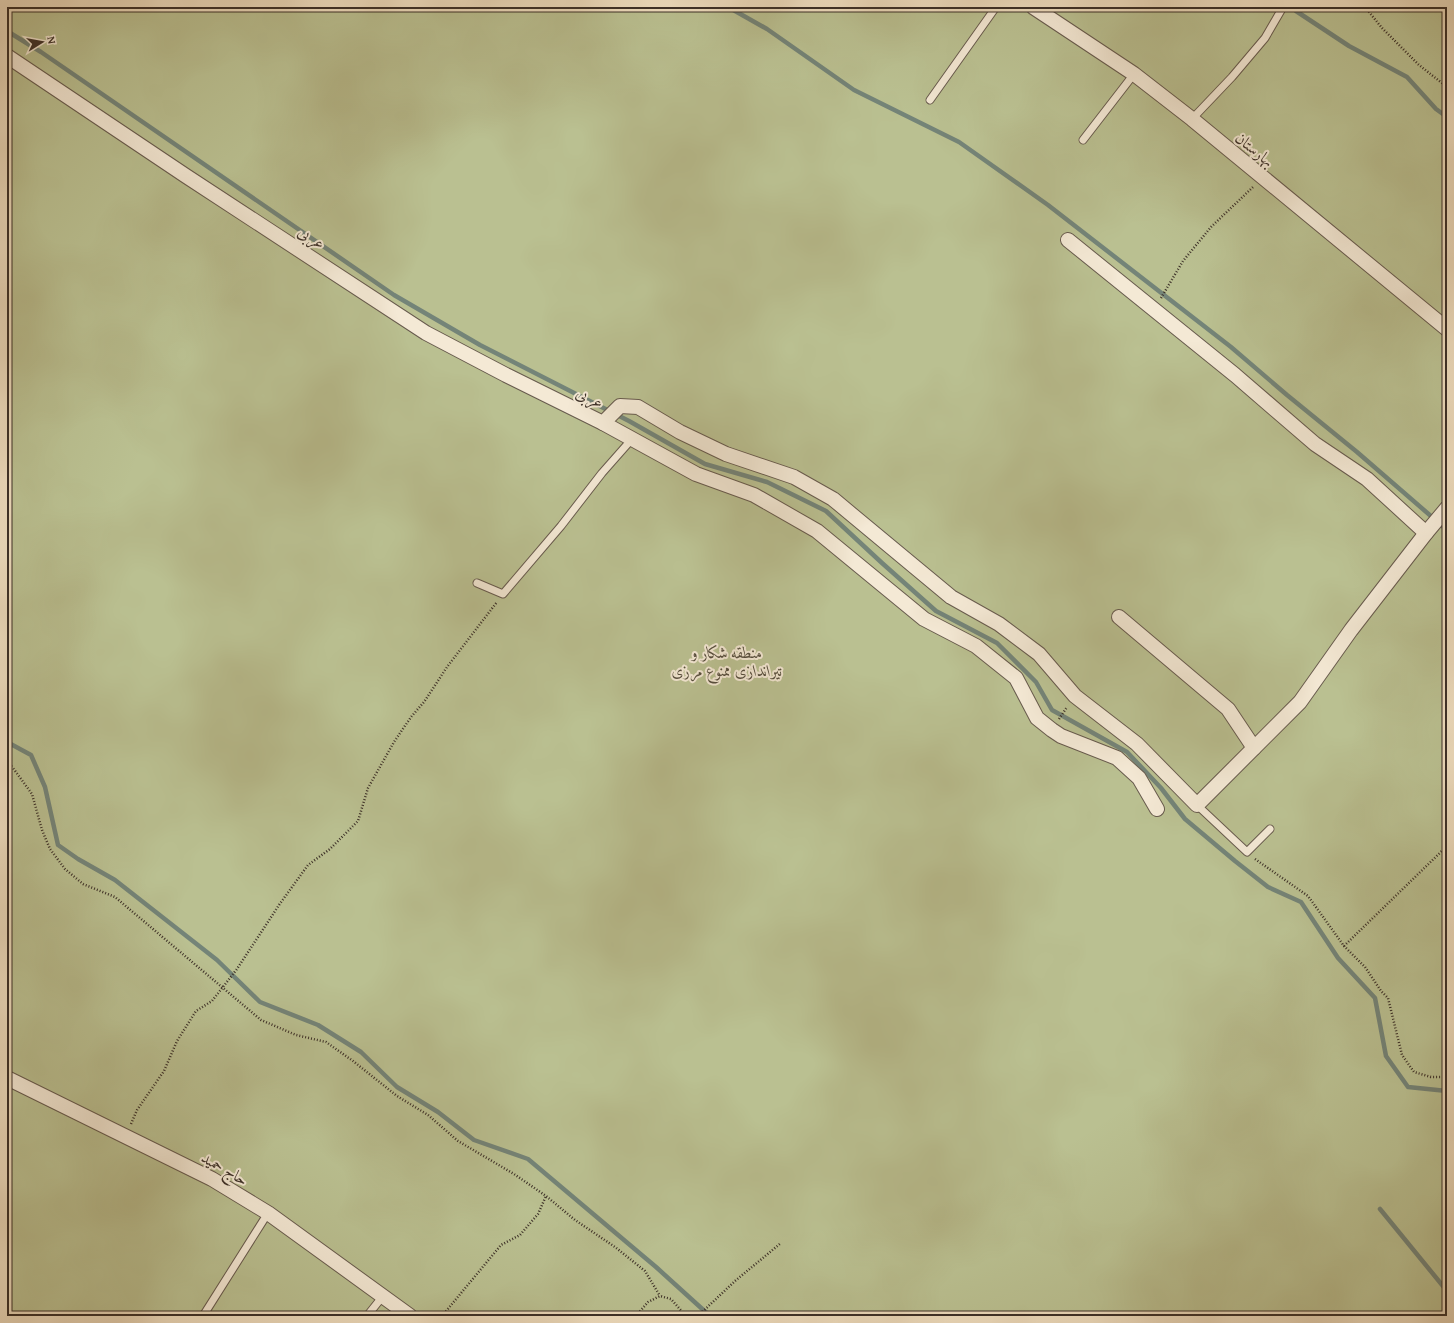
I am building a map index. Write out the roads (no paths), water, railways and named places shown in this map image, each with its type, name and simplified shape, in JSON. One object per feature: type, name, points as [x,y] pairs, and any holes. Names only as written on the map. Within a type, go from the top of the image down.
[{"type":"street","name":"بهارستان","points":[[1033,7],[1134,74],[1192,118],[1447,329]]},
{"type":"street","name":"عربی","points":[[7,56],[186,176],[426,333],[506,375],[606,420],[632,440],[696,474],[754,494],[817,531],[924,619],[976,646],[1016,678],[1037,718],[1052,730],[1061,736],[1117,758],[1139,778],[1157,809]]},
{"type":"street","points":[[1068,240],[1235,376],[1315,444],[1367,479],[1428,531]]},
{"type":"street","points":[[606,420],[620,406],[638,407],[680,432],[726,454],[794,477],[832,499],[951,597],[999,624],[1039,654],[1075,696],[1137,744],[1197,805],[1300,702],[1351,630],[1446,510]]},
{"type":"street","points":[[1119,617],[1228,709],[1254,748]]},
{"type":"street","name":"حاج حمید","points":[[7,1078],[212,1179],[268,1213],[410,1316]]},
{"type":"lane","points":[[930,100],[996,7]]},
{"type":"lane","points":[[1192,118],[1232,77],[1265,38],[1283,8]]},
{"type":"lane","points":[[1083,140],[1134,74]]},
{"type":"lane","points":[[477,584],[503,594],[561,526],[602,473],[632,440]]},
{"type":"lane","points":[[1197,805],[1247,852],[1270,829]]},
{"type":"lane","points":[[203,1316],[268,1213]]},
{"type":"lane","points":[[367,1316],[383,1296]]},
{"type":"waterway","points":[[728,7],[767,29],[854,90],[959,142],[1048,205],[1231,347],[1357,452],[1447,530]]},
{"type":"waterway","points":[[1291,7],[1349,46],[1407,77],[1436,109],[1447,117]]},
{"type":"waterway","points":[[7,31],[41,52],[394,295],[480,345],[629,421],[705,464],[767,482],[826,511],[936,611],[997,643],[1036,682],[1052,710],[1127,752],[1161,788],[1185,819],[1235,861],[1268,887],[1301,902],[1338,958],[1375,998],[1386,1056],[1408,1087],[1447,1091]]},
{"type":"waterway","points":[[7,742],[31,755],[45,787],[58,845],[78,859],[115,880],[217,960],[260,1002],[318,1025],[361,1052],[397,1087],[438,1112],[474,1140],[528,1159],[656,1267],[710,1316]]},
{"type":"waterway","points":[[1380,1209],[1447,1291]]},
{"type":"park label","name":"منطقه شکار و تیراندازی ممنوع مرزی","points":[[727,661]]}]
